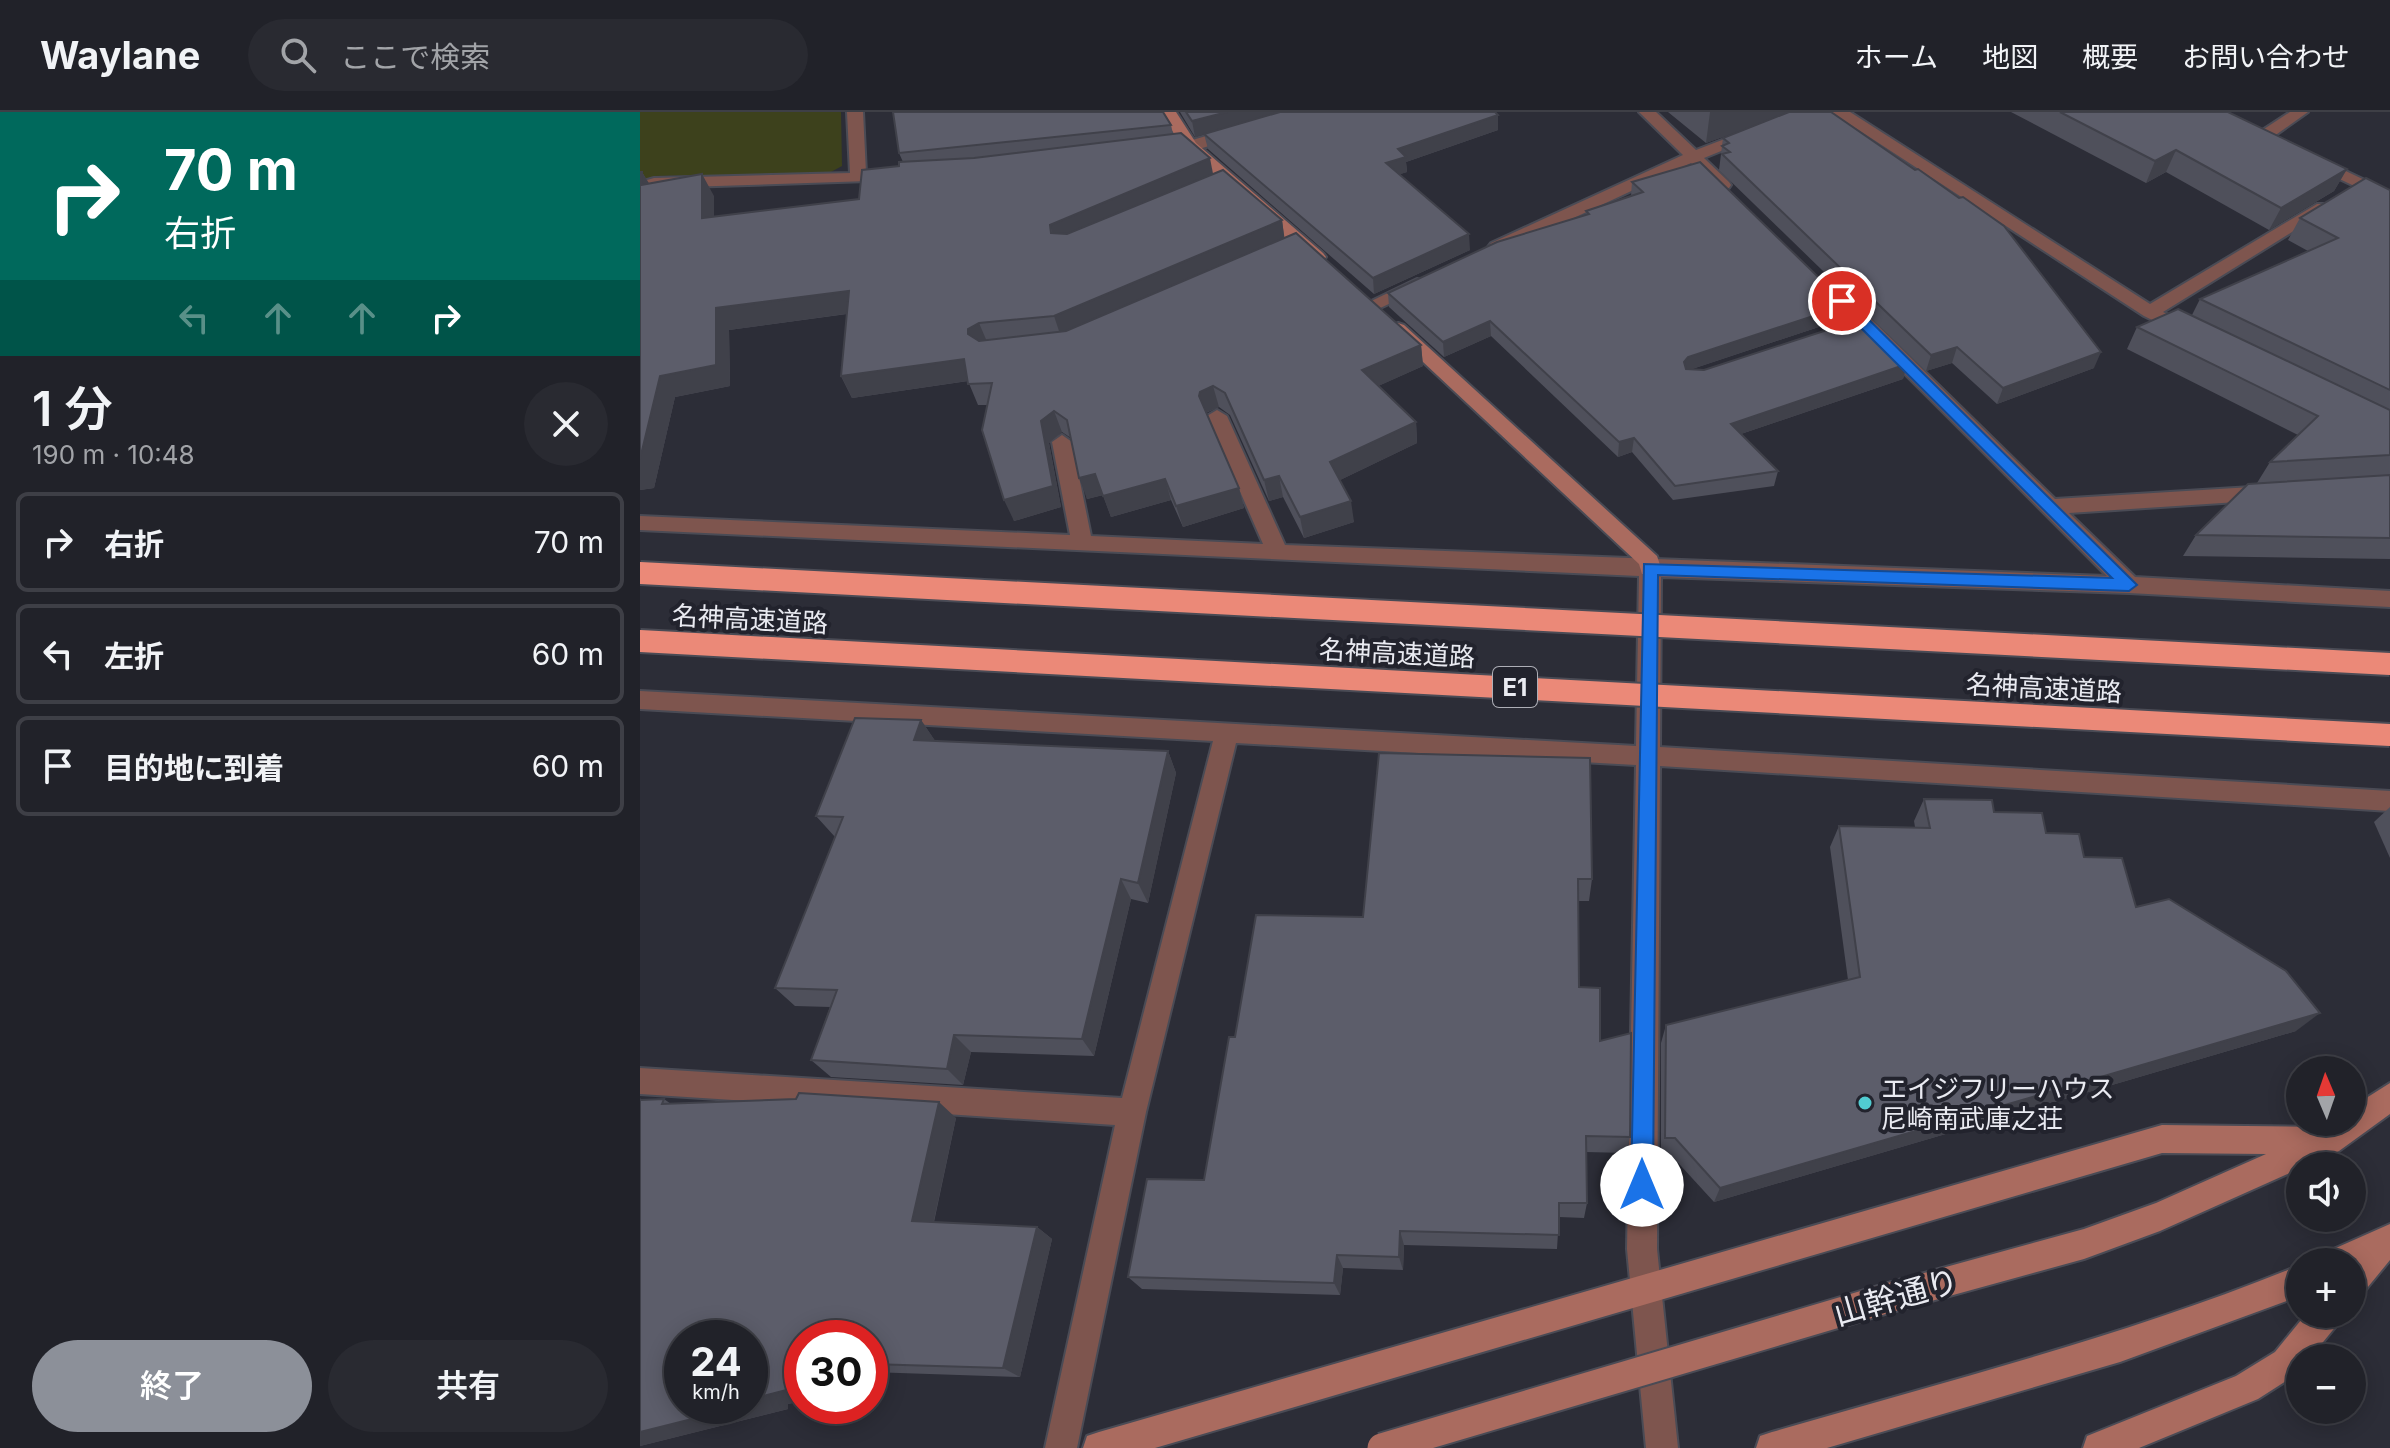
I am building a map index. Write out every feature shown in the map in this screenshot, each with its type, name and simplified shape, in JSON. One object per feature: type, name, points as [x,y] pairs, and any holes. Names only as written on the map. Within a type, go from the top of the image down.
[{"type":"highway","name":"名神高速道路","points":[[640,573],[2390,664]]},
{"type":"highway","name":"名神高速道路","points":[[640,641],[2390,735]]},
{"type":"street","points":[[855,112],[858,179]]},
{"type":"street","points":[[1168,112],[1190,146],[1337,274]]},
{"type":"street","points":[[1647,112],[1739,200]]},
{"type":"street","points":[[1484,253],[1694,156],[1809,112]]},
{"type":"street","points":[[1839,112],[2150,312],[2204,340]]},
{"type":"street","points":[[2300,112],[2271,140],[2349,192],[2390,198]]},
{"type":"street","points":[[1145,151],[1190,146],[1249,129]]},
{"type":"street","points":[[640,187],[654,183],[905,176]]},
{"type":"street","points":[[2150,312],[2349,192]]},
{"type":"street","points":[[1807,267],[2129,585]]},
{"type":"street","points":[[1428,279],[1366,300],[1650,561],[1642,1249],[1662,1448]]},
{"type":"street","points":[[1217,416],[1277,552]]},
{"type":"street","points":[[1062,442],[1082,543]]},
{"type":"street","points":[[2051,507],[2282,492]]},
{"type":"street","points":[[640,523],[1650,568],[2129,585],[2390,599]]},
{"type":"street","points":[[640,700],[2390,801]]},
{"type":"street","points":[[1061,1448],[1132,1112],[1227,733]]},
{"type":"street","points":[[640,1081],[1132,1112]]},
{"type":"street","name":"山幹通り","points":[[1382,1448],[1895,1296],[2084,1244],[2160,1216],[2329,1141],[2390,1097]]},
{"type":"street","points":[[1099,1448],[2162,1139],[2329,1141]]},
{"type":"street","points":[[2366,1250],[2388,1240]]},
{"type":"street","points":[[2366,1266],[2388,1240]]},
{"type":"street","points":[[1772,1448],[2120,1346],[2286,1287]]},
{"type":"street","points":[[2099,1448],[2247,1388],[2286,1363],[2315,1328]]},
{"type":"green space","points":[[640,112],[841,112],[842,166],[829,173],[656,176],[640,180]]},
{"type":"building","points":[[893,112],[1163,112],[1171,125],[899,153]]},
{"type":"building","points":[[1186,112],[1227,112],[1192,121]]},
{"type":"building","points":[[1280,112],[1495,112],[1498,115],[1398,149],[1406,157],[1386,163],[1469,234],[1373,278],[1204,134]]},
{"type":"building","points":[[1789,112],[1831,112],[2004,226],[2101,352],[2003,388],[1957,347],[1931,355],[1722,154],[1730,152],[1722,146],[1729,143],[1723,138]]},
{"type":"building","points":[[2060,112],[2228,112],[2347,169],[2281,208],[2176,150],[2155,161]]},
{"type":"building","points":[[1181,133],[1210,158],[1050,225],[1051,233],[1067,234],[1223,170],[1282,220],[1054,316],[979,323],[968,329],[968,334],[979,341],[1066,331],[1296,233],[1421,345],[1362,370],[1416,422],[1330,462],[1351,501],[1300,517],[1279,476],[1264,480],[1225,393],[1213,386],[1200,392],[1199,396],[1239,488],[1176,506],[1165,479],[1103,496],[1095,474],[1079,478],[1067,420],[1054,411],[1041,421],[1053,486],[1004,500],[982,430],[992,383],[968,384],[964,359],[841,376],[849,291],[716,308],[716,365],[660,376],[640,459],[640,172],[641,185],[702,174],[702,218],[859,199],[862,170],[899,166],[899,162],[974,158]]},
{"type":"building","points":[[1700,162],[1847,305],[1688,357],[1684,362],[1686,369],[1704,370],[1861,319],[1907,364],[1731,424],[1778,471],[1675,486],[1634,438],[1619,442],[1490,321],[1443,342],[1388,293],[1497,242],[1589,214],[1586,211],[1643,192],[1632,182]]},
{"type":"building","points":[[2366,178],[2390,190],[2390,390],[2200,299],[2338,238],[2300,218]]},
{"type":"building","points":[[2178,309],[2390,410],[2390,455],[2270,462],[2318,416],[2137,327]]},
{"type":"building","points":[[2390,475],[2390,538],[2196,535],[2248,484]]},
{"type":"building","points":[[855,718],[921,720],[914,740],[1168,751],[1138,883],[1121,879],[1082,1039],[954,1035],[947,1069],[811,1060],[837,990],[775,988],[843,817],[816,816]]},
{"type":"building","points":[[1379,753],[1590,758],[1592,879],[1578,879],[1579,987],[1600,988],[1600,1041],[1631,1033],[1630,1137],[1586,1136],[1587,1203],[1559,1203],[1559,1235],[1400,1231],[1399,1257],[1337,1255],[1334,1283],[1128,1277],[1147,1179],[1204,1180],[1229,1037],[1235,1037],[1256,915],[1363,917]]},
{"type":"building","name":"エイジフリーハウス 尼崎南武庫之荘","points":[[1924,799],[1992,800],[1994,812],[2042,813],[2046,833],[2079,834],[2084,857],[2122,858],[2136,907],[2169,899],[2286,971],[2320,1013],[1720,1188],[1675,1138],[1665,1138],[1666,1025],[1860,977],[1839,826],[1930,828]]},
{"type":"building","points":[[799,1093],[939,1102],[912,1221],[1037,1227],[1003,1368],[888,1365],[888,1320],[784,1320],[784,1391],[768,1395],[768,1320],[664,1320],[664,1424],[672,1424],[640,1432],[640,1100],[664,1099],[662,1104],[796,1099]]},
{"type":"place","name":"エイジフリーハウス 尼崎南武庫之荘","points":[[1865,1103]]},
{"type":"route","points":[[1642,1185],[1650,568],[2129,585],[1842,301]]}]
